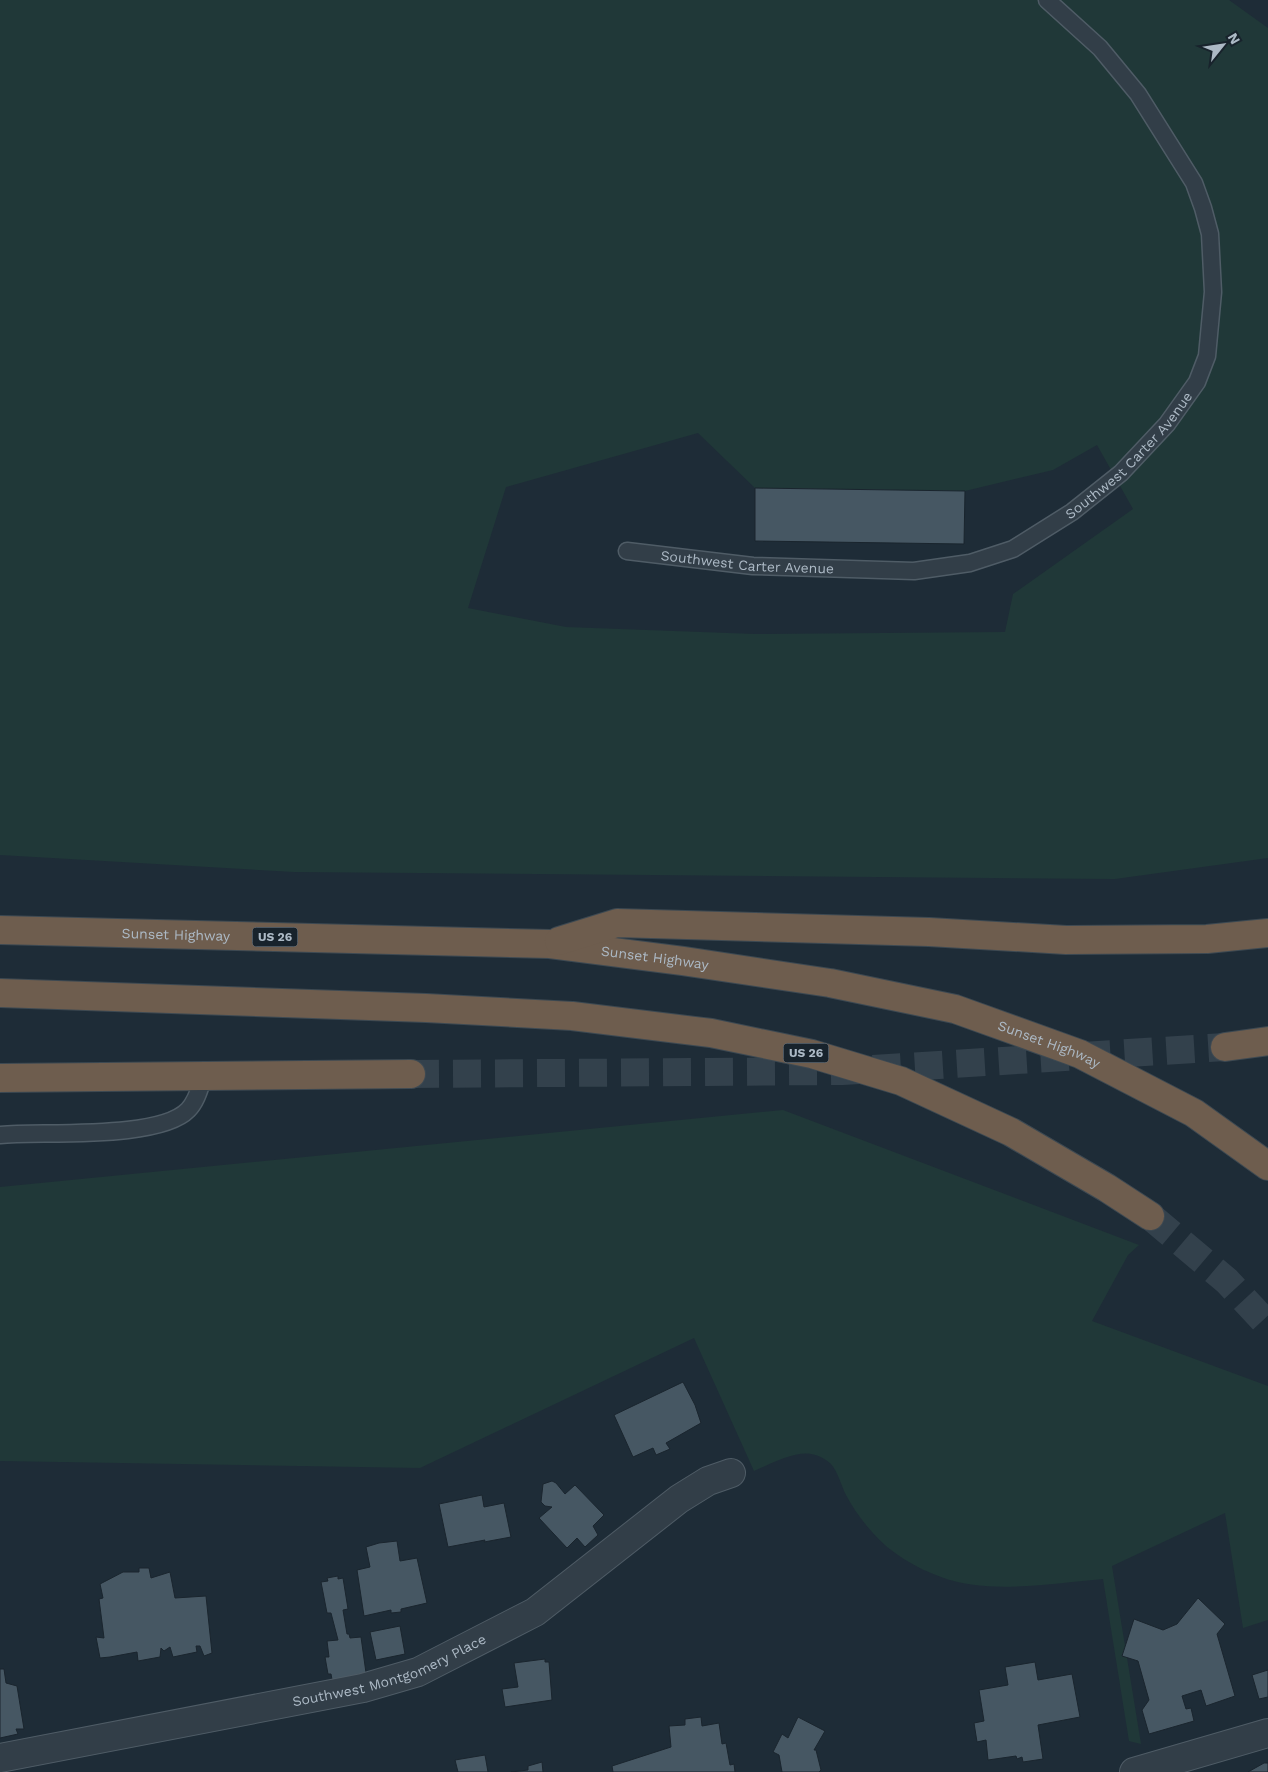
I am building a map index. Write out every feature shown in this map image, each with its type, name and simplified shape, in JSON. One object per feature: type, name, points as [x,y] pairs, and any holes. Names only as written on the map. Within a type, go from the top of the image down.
[{"type":"highway","points":[[550,944],[617,923],[929,932],[1066,940],[1206,939],[1268,933]]},
{"type":"highway","name":"Sunset Highway","points":[[0,930],[550,944],[830,982],[955,1009],[1080,1054],[1194,1113],[1268,1166]]},
{"type":"highway","name":"US 26","points":[[0,993],[426,1008],[572,1016],[711,1033],[812,1054],[901,1081],[1011,1132],[1107,1188],[1150,1216]]},
{"type":"highway","points":[[1226,1047],[1268,1041]]},
{"type":"highway","points":[[0,1078],[411,1074]]},
{"type":"street","name":"Southwest Montgomery Place","points":[[0,1758],[362,1688],[390,1682],[418,1672],[535,1612],[679,1499],[708,1481],[731,1473]]},
{"type":"street","points":[[1134,1772],[1268,1733]]},
{"type":"lane","name":"Southwest Carter Avenue","points":[[627,551],[753,566],[914,571],[970,563],[1013,549],[1072,512],[1121,473],[1167,424],[1197,382],[1207,356],[1213,292],[1210,234],[1203,208],[1194,183],[1138,94],[1100,48],[1047,0]]},
{"type":"lane","points":[[0,1135],[102,1132],[141,1128],[168,1122],[183,1115],[194,1103],[204,1076]]},
{"type":"green space","points":[[0,0],[1229,0],[1268,28],[1268,858],[1115,879],[294,872],[0,855]],"holes":[[[698,433],[755,488],[755,541],[964,544],[965,491],[1053,470],[1097,445],[1133,509],[1013,594],[1005,632],[755,634],[566,627],[468,608],[506,487]]]},
{"type":"green space","points":[[783,1110],[1139,1245],[1128,1255],[1092,1321],[1268,1386],[1268,1620],[1243,1628],[1225,1513],[1112,1566],[1141,1744],[1129,1741],[1103,1579],[1000,1587],[959,1582],[941,1577],[904,1559],[879,1540],[868,1528],[846,1495],[838,1475],[831,1464],[824,1459],[811,1454],[798,1454],[754,1471],[694,1338],[420,1468],[0,1461],[0,1187]]},
{"type":"building","points":[[755,488],[965,491],[964,544],[755,541]]},
{"type":"building","points":[[683,1382],[695,1405],[701,1423],[666,1443],[670,1449],[656,1455],[653,1448],[633,1457],[614,1415]]},
{"type":"building","points":[[552,1481],[565,1494],[575,1485],[604,1515],[593,1526],[598,1535],[585,1547],[577,1538],[567,1548],[539,1518],[552,1507],[545,1506],[541,1502],[543,1484]]},
{"type":"building","points":[[482,1495],[484,1507],[504,1503],[511,1537],[448,1547],[439,1504]]},
{"type":"building","points":[[397,1541],[400,1561],[417,1558],[427,1603],[401,1609],[401,1612],[391,1613],[391,1610],[364,1616],[357,1570],[370,1567],[366,1547]]},
{"type":"building","points":[[139,1568],[149,1568],[151,1578],[170,1572],[175,1598],[206,1596],[212,1653],[204,1656],[200,1646],[196,1646],[197,1652],[173,1657],[170,1647],[164,1651],[161,1648],[160,1657],[138,1661],[137,1652],[100,1658],[96,1637],[104,1638],[99,1599],[103,1598],[100,1584],[123,1572],[139,1572]]},
{"type":"building","points":[[338,1576],[338,1579],[343,1578],[348,1609],[343,1610],[347,1634],[349,1634],[350,1638],[361,1637],[367,1680],[333,1685],[331,1674],[328,1674],[325,1657],[329,1657],[327,1641],[338,1640],[331,1613],[327,1613],[321,1582],[328,1581],[327,1578]]},
{"type":"building","points":[[1198,1598],[1225,1624],[1217,1634],[1235,1696],[1206,1706],[1201,1690],[1182,1696],[1186,1709],[1191,1708],[1194,1721],[1149,1734],[1142,1710],[1149,1700],[1138,1661],[1122,1656],[1134,1619],[1163,1630],[1177,1624]]},
{"type":"building","points":[[400,1626],[405,1654],[376,1660],[370,1632]]},
{"type":"building","points":[[545,1659],[545,1662],[549,1662],[552,1700],[505,1707],[502,1689],[518,1687],[514,1663]]},
{"type":"building","points":[[1035,1662],[1038,1680],[1072,1674],[1080,1717],[1038,1725],[1043,1759],[1023,1762],[1022,1757],[1017,1759],[1016,1756],[988,1760],[986,1740],[977,1742],[974,1723],[984,1721],[979,1690],[1008,1685],[1005,1667]]},
{"type":"building","points":[[0,1669],[4,1669],[6,1683],[17,1686],[24,1729],[16,1729],[18,1734],[0,1738]]},
{"type":"building","points":[[1268,1670],[1268,1697],[1259,1699],[1252,1675]]},
{"type":"building","points":[[701,1717],[702,1726],[719,1723],[722,1744],[726,1743],[730,1765],[734,1764],[735,1772],[613,1772],[612,1766],[671,1747],[669,1726],[685,1725],[685,1719]]},
{"type":"building","points":[[798,1717],[825,1731],[814,1750],[816,1750],[821,1770],[819,1772],[782,1772],[779,1755],[773,1752],[782,1734],[788,1738]]},
{"type":"building","points":[[485,1755],[488,1772],[458,1772],[455,1760]]},
{"type":"building","points":[[542,1762],[543,1772],[511,1772],[528,1770],[528,1766]]},
{"type":"building","points":[[1264,1763],[1268,1763],[1268,1772],[1248,1772]]},
{"type":"tunnel","points":[[411,1074],[842,1071],[1225,1047]]},
{"type":"tunnel","points":[[1150,1216],[1227,1281],[1268,1325]]}]
